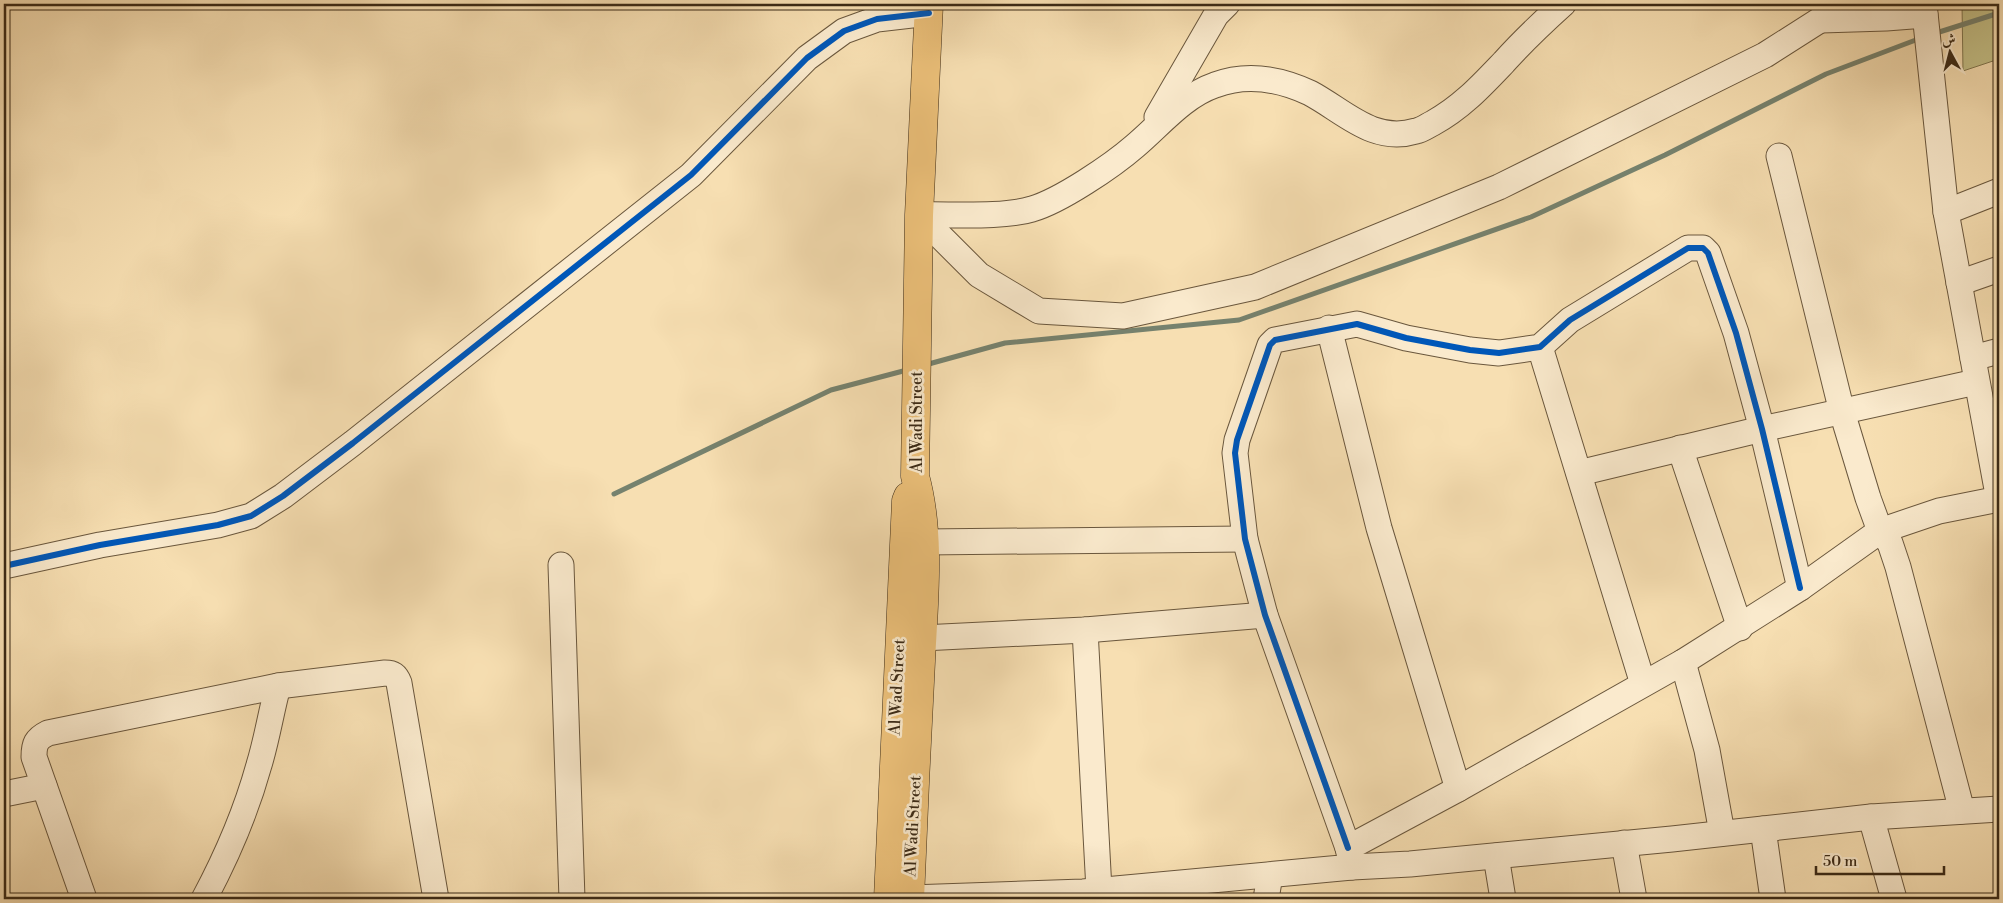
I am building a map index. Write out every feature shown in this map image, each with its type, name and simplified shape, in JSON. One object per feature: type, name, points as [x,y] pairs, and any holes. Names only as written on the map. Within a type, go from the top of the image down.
[{"type":"main road","name":"Al Wadi Street","points":[[902,899],[922,638],[924,542],[922,501],[915,476],[919,215],[929,8]]},
{"type":"main road","name":"Al Wad Street","points":[[902,899],[906,501],[915,476]]},
{"type":"street","points":[[919,215],[1008,213],[1032,210],[1055,200],[1133,148],[1194,94],[1216,85],[1239,79],[1260,78],[1281,82],[1310,93],[1361,126],[1396,134],[1417,131],[1440,119],[1465,102],[1563,4]]},
{"type":"street","points":[[919,215],[979,275],[1039,311],[1123,316],[1254,288],[1500,187],[1765,55],[1845,4]]},
{"type":"street","points":[[1133,148],[1154,121],[1220,7]]},
{"type":"street","points":[[4,566],[100,545],[218,525],[251,516],[283,496],[354,444],[690,174],[807,58],[868,11],[929,8]]},
{"type":"street","points":[[1350,858],[1458,789],[1740,628],[1880,531],[1939,510],[1999,499],[1946,212],[1924,9],[1820,20]]},
{"type":"street","points":[[1778,156],[1842,412],[1880,531],[1890,543],[1898,567],[1962,811]]},
{"type":"street","points":[[1946,212],[1999,191]]},
{"type":"street","points":[[1350,858],[1265,615],[1245,539],[1234,453],[1270,345],[1276,340],[1329,328],[1357,324],[1406,338],[1470,350],[1499,353],[1540,347],[1570,320],[1688,248],[1703,248],[1708,253],[1736,333],[1762,429],[1800,588]]},
{"type":"street","points":[[1959,283],[1999,269]]},
{"type":"street","points":[[1329,328],[1379,528],[1458,789]]},
{"type":"street","points":[[1540,347],[1643,684]]},
{"type":"street","points":[[1579,473],[1680,448],[1842,412],[1975,370],[1999,351]]},
{"type":"street","points":[[1680,448],[1740,628]]},
{"type":"street","points":[[924,542],[1245,539]]},
{"type":"street","points":[[561,565],[572,899]]},
{"type":"street","points":[[922,638],[1085,630],[1265,615]]},
{"type":"street","points":[[1085,630],[1099,890]]},
{"type":"street","points":[[1683,662],[1707,750],[1722,833]]},
{"type":"street","points":[[84,899],[34,757],[34,746],[38,738],[48,733],[278,686],[385,673],[391,673],[396,676],[399,683],[436,899]]},
{"type":"street","points":[[204,899],[222,866],[244,814],[260,763],[278,686]]},
{"type":"street","points":[[4,794],[44,786]]},
{"type":"street","points":[[902,899],[1063,896],[1099,890],[1270,875],[1350,858],[1496,856],[1871,818],[1999,810]]},
{"type":"street","points":[[1871,818],[1887,897]]},
{"type":"street","points":[[1764,829],[1773,899]]},
{"type":"street","points":[[1624,843],[1634,899]]},
{"type":"street","points":[[1496,856],[1503,899]]},
{"type":"street","points":[[1266,899],[1270,875]]},
{"type":"shaded area","points":[[1962,4],[1999,4],[1999,59],[1963,71]]},
{"type":"waterway","points":[[1933,34],[1999,13]]},
{"type":"waterway","points":[[925,365],[1005,343],[1239,320],[1531,217],[1665,155],[1826,74],[1921,38]]},
{"type":"waterway","points":[[614,494],[831,390],[907,370]]},
{"type":"cycle path","points":[[4,566],[100,545],[218,525],[251,516],[283,496],[353,443],[691,175],[807,58],[844,31],[877,19],[929,13]]},
{"type":"cycle path","points":[[1348,848],[1265,615],[1245,539],[1235,453],[1237,440],[1270,345],[1275,340],[1357,324],[1406,338],[1470,350],[1499,353],[1540,347],[1570,320],[1688,248],[1703,248],[1708,253],[1736,333],[1762,429],[1800,588]]}]
